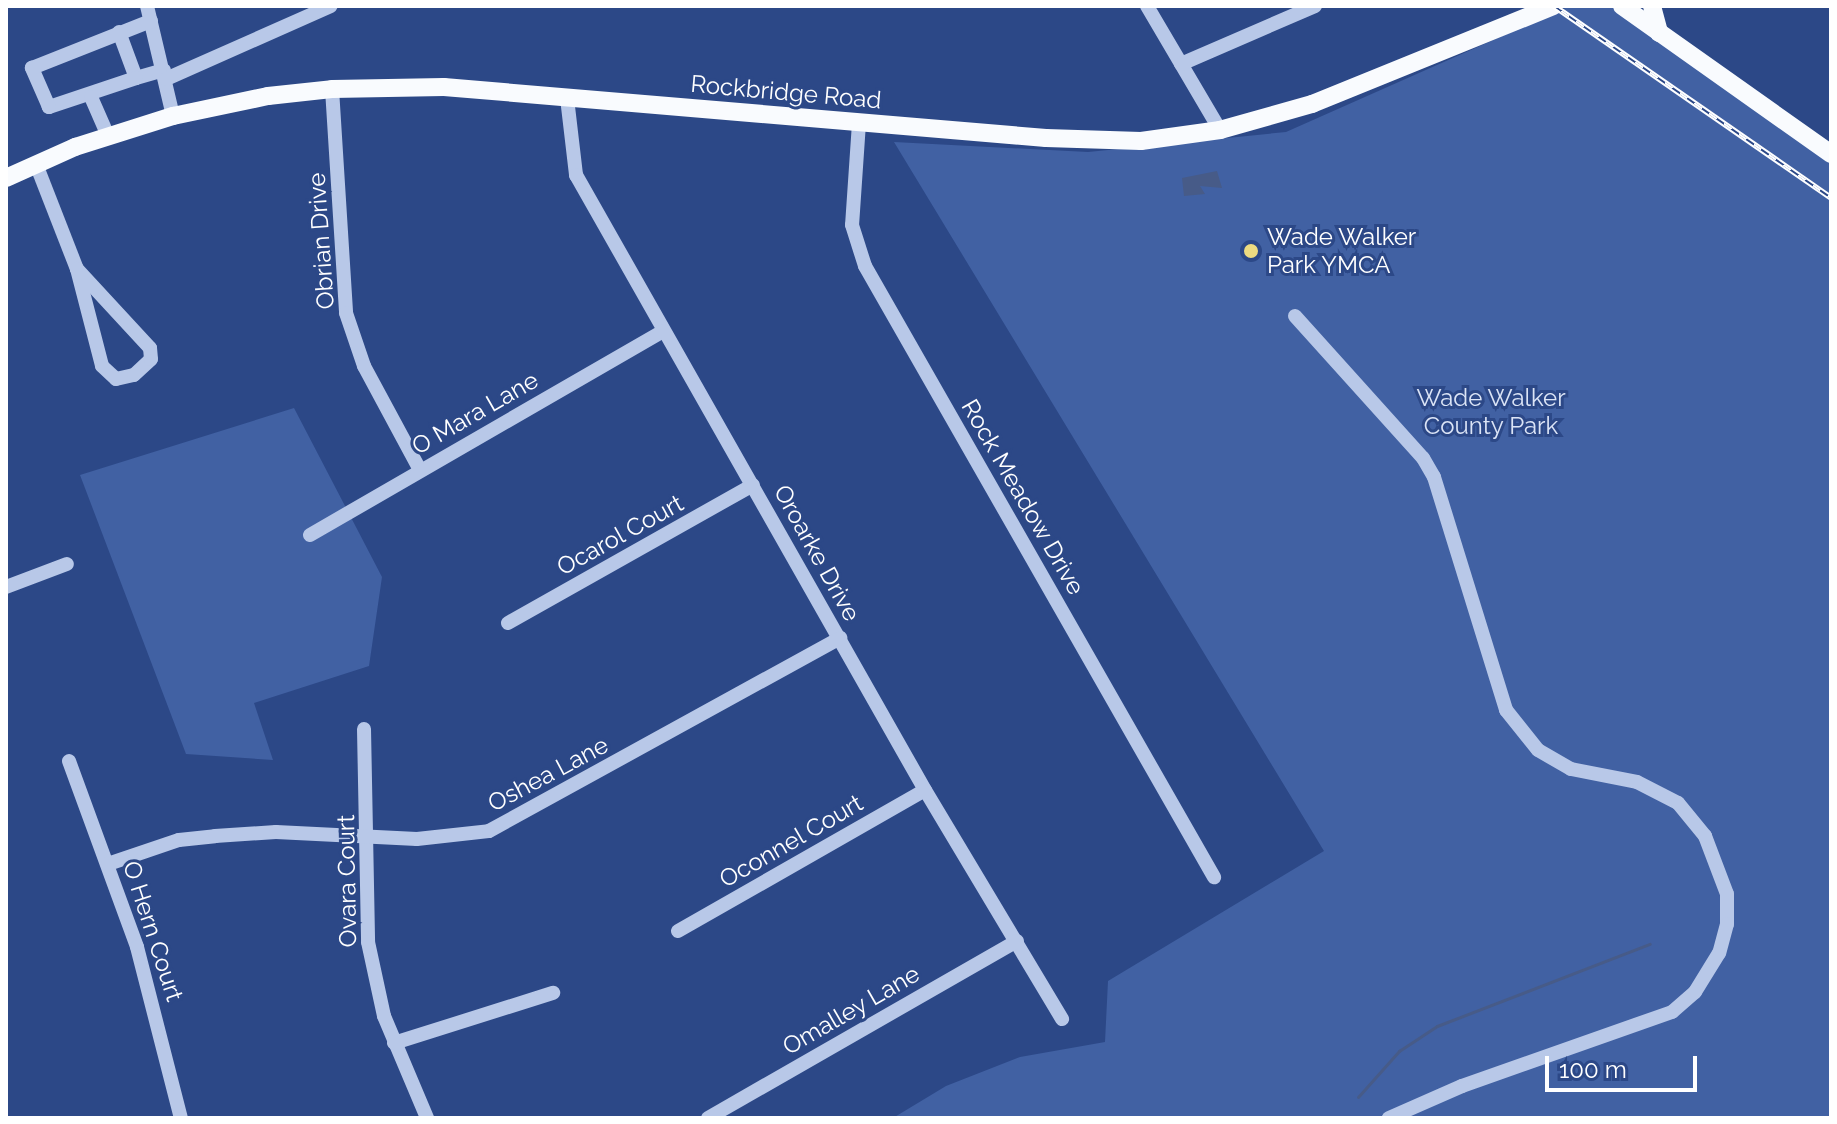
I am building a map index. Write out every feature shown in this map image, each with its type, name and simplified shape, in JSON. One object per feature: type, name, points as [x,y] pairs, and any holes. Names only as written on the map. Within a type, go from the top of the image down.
[{"type":"main road","name":"Rockbridge Road","points":[[6,178],[108,136],[173,116],[268,96],[332,89],[444,87],[859,123],[1141,141],[1220,130],[1312,104],[1553,6]]},
{"type":"main road","points":[[1622,6],[1831,154]]},
{"type":"main road","points":[[1652,6],[1659,33]]},
{"type":"street","points":[[147,6],[173,116]]},
{"type":"street","points":[[151,21],[32,68],[49,107],[91,97],[136,78],[165,75],[331,6]]},
{"type":"street","points":[[1147,6],[1220,130]]},
{"type":"street","points":[[1181,64],[1315,6]]},
{"type":"street","points":[[119,32],[136,78]]},
{"type":"street","name":"Obrian Drive","points":[[332,89],[346,313],[364,366],[420,470]]},
{"type":"street","points":[[91,97],[108,136]]},
{"type":"street","name":"Oroarke Drive","points":[[567,98],[576,175],[925,790],[1062,1019]]},
{"type":"street","name":"Rock Meadow Drive","points":[[859,123],[852,225],[865,266],[1214,877]]},
{"type":"street","points":[[36,164],[77,269],[102,366],[116,379],[134,375],[151,359],[150,348],[77,269]]},
{"type":"street","points":[[1295,316],[1423,458],[1434,477],[1506,710],[1538,750],[1571,769],[1637,782],[1678,803],[1705,836],[1727,894],[1727,924],[1713,967],[1672,1012],[1462,1086],[1389,1118]]},
{"type":"street","name":"O Mara Lane","points":[[310,535],[663,331]]},
{"type":"street","name":"Ocarol Court","points":[[508,623],[753,485]]},
{"type":"street","points":[[6,587],[67,564]]},
{"type":"street","name":"Oshea Lane","points":[[108,864],[179,840],[215,836],[276,832],[370,838],[459,837],[503,826],[840,638]]},
{"type":"street","name":"Ovara Court","points":[[364,729],[370,838],[368,942],[394,1043],[427,1118]]},
{"type":"street","name":"O Hern Court","points":[[69,761],[108,864],[159,1020],[181,1118]]},
{"type":"street","name":"Oconnel Court","points":[[678,931],[925,790]]},
{"type":"street","name":"Omalley Lane","points":[[708,1118],[1017,941]]},
{"type":"street","points":[[394,1043],[553,993]]},
{"type":"green space","name":"Wade Walker County Park","points":[[1570,6],[1611,6],[1831,159],[1831,1118],[893,1118],[946,1086],[1020,1057],[1105,1042],[1108,981],[1324,851],[894,142],[1088,152],[1286,132]]},
{"type":"green space","points":[[294,408],[382,577],[369,666],[254,703],[273,760],[186,754],[80,475]]},
{"type":"shaded area","points":[[1217,171],[1222,188],[1200,186],[1205,194],[1184,196],[1182,178]]},
{"type":"waterway","points":[[1358,1097],[1399,1051],[1437,1026],[1650,944]]},
{"type":"railway","points":[[1554,6],[1831,198]]},
{"type":"place","name":"Wade Walker Park YMCA","points":[[1251,251]]}]
